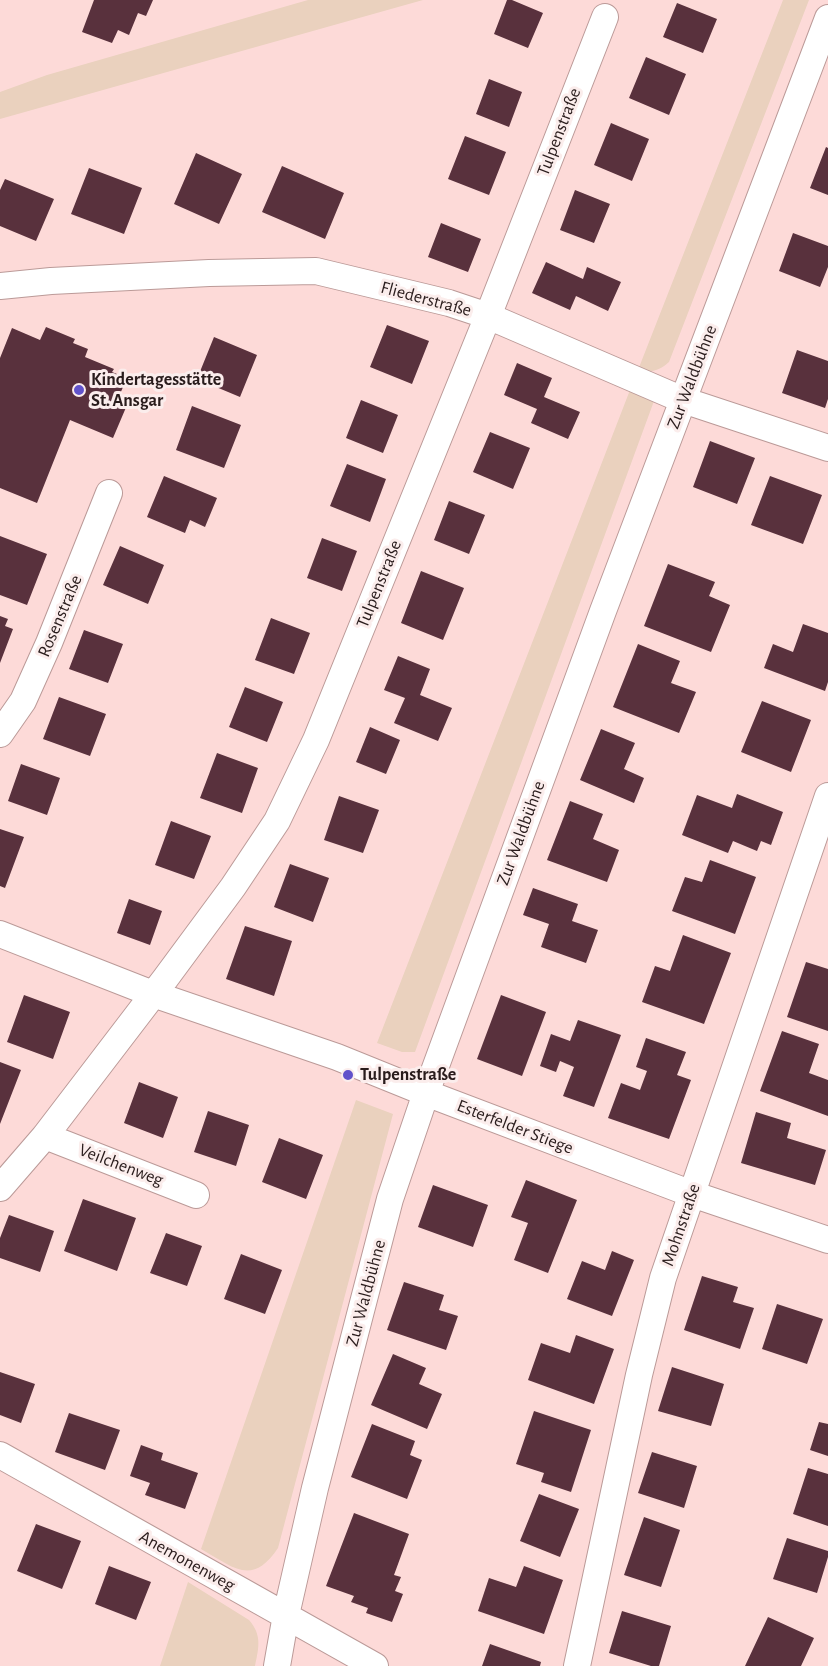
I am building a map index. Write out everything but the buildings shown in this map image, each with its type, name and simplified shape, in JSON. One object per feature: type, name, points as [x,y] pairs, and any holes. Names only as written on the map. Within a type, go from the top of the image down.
[{"type":"street","name":"Tulpenstraße","points":[[0,1188],[45,1136],[153,994],[233,887],[277,820],[316,740],[488,316],[605,16]]},
{"type":"street","name":"Zur Waldbühne","points":[[277,1666],[286,1615],[315,1488],[390,1199],[426,1093],[599,622],[828,18]]},
{"type":"street","name":"Fliederstraße","points":[[0,286],[51,281],[209,273],[316,271],[449,303],[488,316],[683,400],[828,448]]},
{"type":"street","name":"Rosenstraße","points":[[0,734],[23,701],[49,644],[110,493]]},
{"type":"street","name":"Mohnstraße","points":[[577,1666],[641,1364],[663,1278],[828,796]]},
{"type":"street","name":"Esterfelder Stiege","points":[[0,934],[153,994],[337,1058],[692,1194],[828,1240]]},
{"type":"street","name":"Veilchenweg","points":[[45,1136],[196,1195]]},
{"type":"street","name":"Anemonenweg","points":[[0,1455],[375,1666]]},
{"type":"shaded area","points":[[308,0],[423,0],[0,119],[0,92],[47,75]]},
{"type":"shaded area","points":[[783,0],[809,0],[669,362],[655,371],[638,370]]},
{"type":"shaded area","points":[[630,390],[654,401],[415,1052],[402,1052],[377,1043]]},
{"type":"shaded area","points":[[356,1100],[393,1114],[278,1548],[260,1567],[242,1570],[201,1549]]},
{"type":"shaded area","points":[[188,1582],[249,1620],[258,1636],[255,1666],[160,1666]]},
{"type":"place","name":"Kindertagesstätte St. Ansgar","points":[[79,390]]},
{"type":"place","name":"Tulpenstraße","points":[[348,1075]]}]
